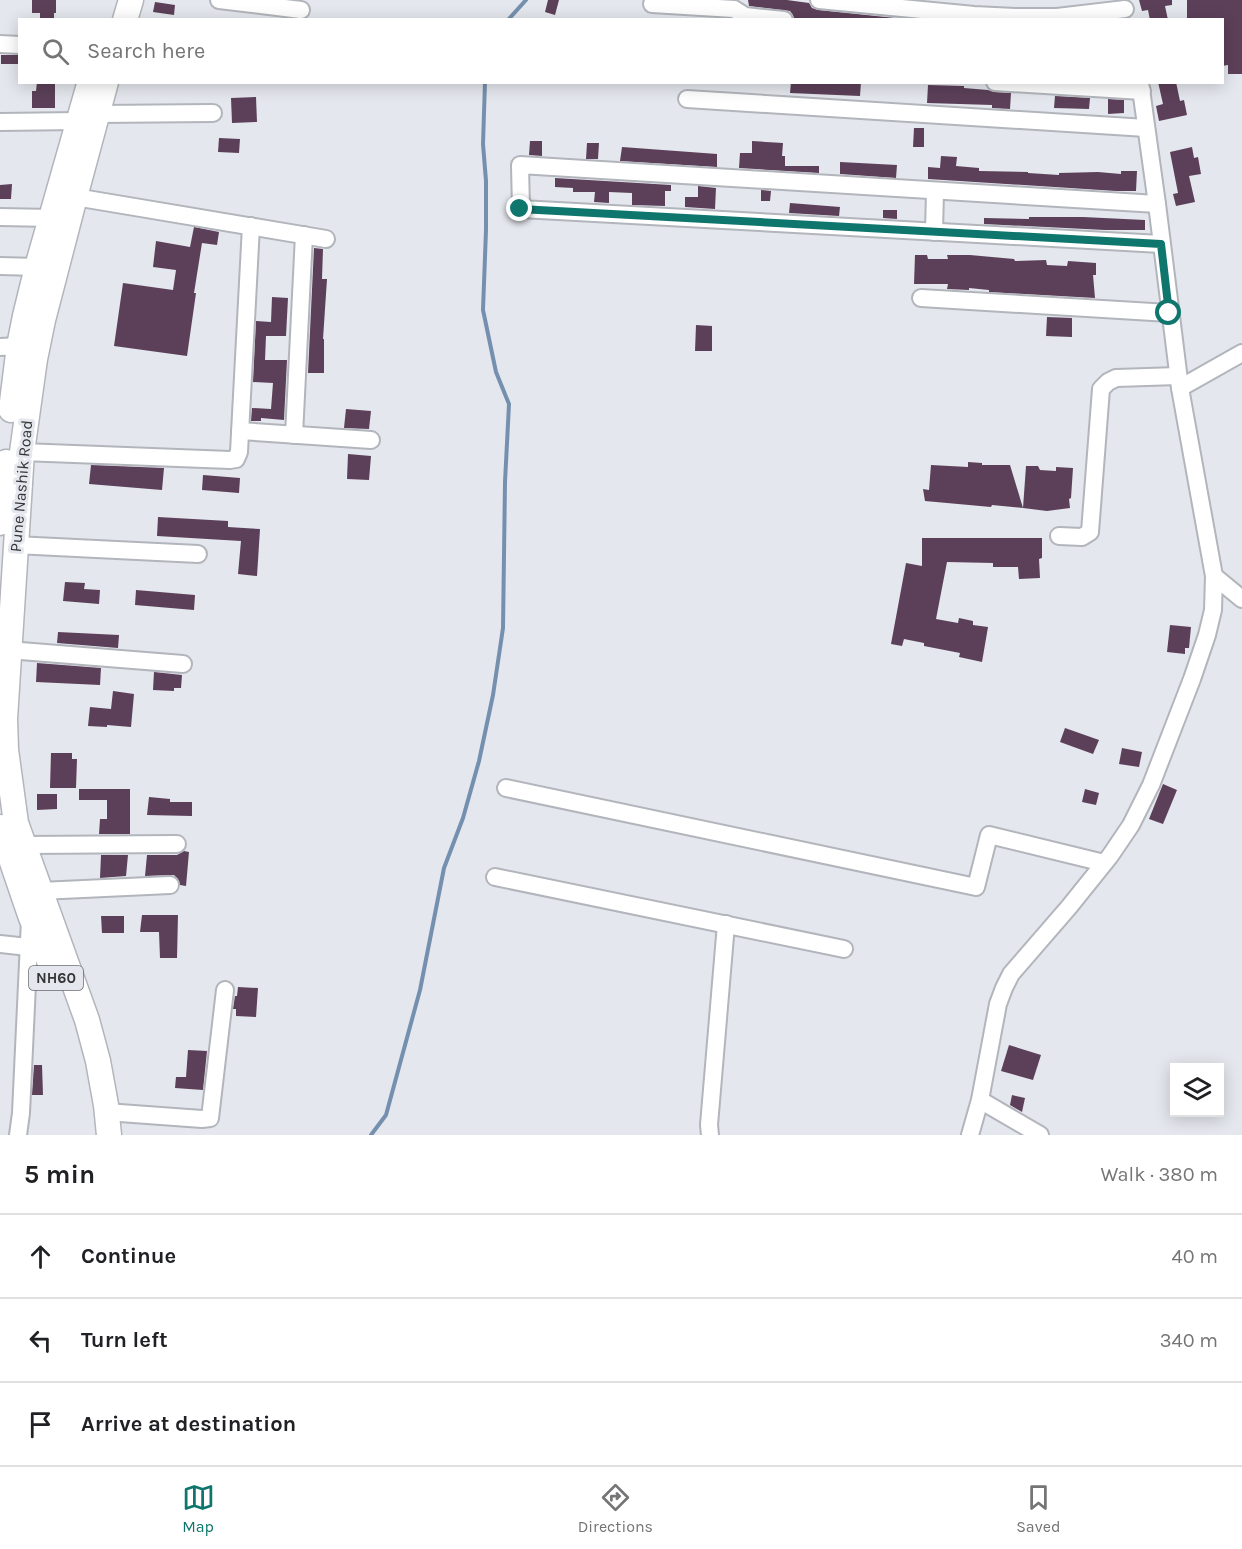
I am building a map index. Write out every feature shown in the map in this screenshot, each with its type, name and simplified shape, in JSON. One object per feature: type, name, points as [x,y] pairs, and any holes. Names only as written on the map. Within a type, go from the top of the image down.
[{"type":"highway","points":[[109,18],[114,0]]},
{"type":"highway","points":[[126,18],[131,0]]},
{"type":"highway","name":"Pune Nashik Road","points":[[0,511],[9,460],[75,197],[88,117],[90,84]]},
{"type":"highway","name":"Pune Nashik Road","points":[[92,1135],[81,1060],[67,1010],[30,915],[10,830],[5,719],[15,544],[9,460],[10,347],[88,117],[105,84]]},
{"type":"highway","name":"Pune Nashik Road","points":[[10,830],[40,891],[87,1020],[98,1061],[107,1123]]},
{"type":"street","points":[[219,0],[301,10]]},
{"type":"street","points":[[819,0],[1015,17],[1057,17],[1125,10]]},
{"type":"street","points":[[652,4],[734,9],[745,16],[764,18]]},
{"type":"street","points":[[0,44],[18,45]]},
{"type":"street","points":[[970,1135],[980,1100],[998,1004],[1004,988],[1011,974],[1069,907],[1131,825],[1155,775],[1208,635],[1213,610],[1214,576],[1179,382],[1141,87],[1053,84]]},
{"type":"street","points":[[687,99],[1146,128]]},
{"type":"street","points":[[0,122],[213,113]]},
{"type":"street","points":[[1157,204],[520,165],[520,209],[1161,244]]},
{"type":"street","points":[[934,232],[935,190]]},
{"type":"street","points":[[75,197],[326,239]]},
{"type":"street","points":[[0,216],[52,218]]},
{"type":"street","points":[[9,460],[236,459],[239,452],[251,226]]},
{"type":"street","points":[[294,435],[304,235]]},
{"type":"street","points":[[0,266],[37,267]]},
{"type":"street","points":[[921,298],[1169,313]]},
{"type":"street","points":[[1059,536],[1083,537],[1090,532],[1101,389],[1108,381],[1116,378],[1179,382],[1242,353]]},
{"type":"street","points":[[240,431],[371,440]]},
{"type":"street","points":[[15,544],[198,554]]},
{"type":"street","points":[[1214,576],[1242,599]]},
{"type":"street","points":[[8,650],[183,664]]},
{"type":"street","points":[[506,788],[976,887],[989,835],[1104,863]]},
{"type":"street","points":[[10,830],[177,844]]},
{"type":"street","points":[[495,877],[844,948]]},
{"type":"street","points":[[40,891],[170,885]]},
{"type":"street","points":[[18,1135],[30,915]]},
{"type":"street","points":[[710,1135],[726,924]]},
{"type":"street","points":[[0,944],[28,947]]},
{"type":"street","points":[[107,1123],[210,1118],[225,990]]},
{"type":"street","points":[[980,1100],[1040,1135]]},
{"type":"building","points":[[32,0],[56,0],[54,18],[40,18],[40,13],[32,13]]},
{"type":"building","points":[[548,0],[559,0],[555,15],[545,12]]},
{"type":"building","points":[[748,0],[787,0],[809,3],[812,8],[818,10],[895,18],[794,18],[790,11],[749,6]]},
{"type":"building","points":[[1139,0],[1172,0],[1172,5],[1165,6],[1168,18],[1150,18],[1148,10],[1142,11]]},
{"type":"building","points":[[1187,0],[1242,0],[1242,74],[1228,74],[1228,65],[1224,66],[1224,18],[1187,18]]},
{"type":"building","points":[[155,2],[175,5],[174,15],[153,12]]},
{"type":"building","points":[[1,55],[18,55],[18,64],[1,64]]},
{"type":"building","points":[[37,84],[55,84],[55,108],[32,108],[32,91],[36,91]]},
{"type":"building","points":[[791,84],[861,84],[860,96],[790,93]]},
{"type":"building","points":[[1158,84],[1176,84],[1180,101],[1184,100],[1187,115],[1159,121],[1156,106],[1163,104]]},
{"type":"building","points":[[928,85],[964,86],[964,88],[1011,93],[1010,109],[992,108],[992,105],[927,103]]},
{"type":"building","points":[[1055,96],[1090,98],[1089,109],[1054,108]]},
{"type":"building","points":[[256,97],[257,122],[232,123],[231,98]]},
{"type":"building","points":[[1108,99],[1124,100],[1124,113],[1108,114]]},
{"type":"building","points":[[914,128],[924,128],[924,147],[913,147]]},
{"type":"building","points":[[219,138],[240,139],[239,153],[218,152]]},
{"type":"building","points":[[530,141],[542,141],[542,156],[529,155]]},
{"type":"building","points":[[752,141],[783,143],[782,156],[785,156],[785,166],[819,166],[819,173],[739,168],[740,153],[752,153]]},
{"type":"building","points":[[587,143],[599,143],[598,159],[586,159]]},
{"type":"building","points":[[622,147],[717,154],[717,167],[620,161]]},
{"type":"building","points":[[1192,147],[1194,158],[1198,157],[1201,174],[1189,176],[1195,202],[1176,206],[1173,194],[1178,193],[1170,152]]},
{"type":"building","points":[[941,156],[957,157],[956,166],[979,168],[979,171],[1059,175],[1059,173],[1098,172],[1121,174],[1121,171],[1137,171],[1136,191],[928,179],[928,167],[940,168]]},
{"type":"building","points":[[840,162],[897,165],[896,178],[840,174]]},
{"type":"building","points":[[555,178],[671,185],[671,191],[665,191],[665,206],[632,205],[632,193],[609,192],[609,203],[594,202],[595,192],[573,192],[573,188],[555,187]]},
{"type":"building","points":[[12,184],[11,199],[0,199],[0,185]]},
{"type":"building","points":[[698,186],[716,188],[715,209],[685,207],[685,197],[698,197]]},
{"type":"building","points":[[761,190],[771,191],[770,201],[761,201]]},
{"type":"building","points":[[790,203],[840,207],[839,216],[789,213]]},
{"type":"building","points":[[883,210],[897,210],[897,219],[883,218]]},
{"type":"building","points":[[1029,217],[1145,220],[1145,230],[984,224],[984,218],[1029,219]]},
{"type":"building","points":[[194,227],[219,232],[217,245],[202,243],[187,356],[114,346],[123,283],[173,290],[176,270],[153,267],[156,241],[190,247]]},
{"type":"building","points":[[314,248],[323,249],[322,279],[327,279],[323,339],[324,373],[308,373]]},
{"type":"building","points":[[915,255],[927,255],[928,259],[948,259],[947,255],[970,255],[1014,259],[1015,261],[1046,260],[1047,265],[1067,266],[1068,261],[1096,263],[1096,275],[1093,275],[1095,298],[989,292],[989,290],[969,288],[969,290],[947,289],[948,284],[914,284]]},
{"type":"building","points":[[272,297],[288,298],[286,336],[266,336],[265,360],[287,360],[284,420],[261,418],[261,421],[251,421],[252,408],[271,409],[273,383],[253,382],[256,321],[271,322]]},
{"type":"building","points":[[1047,317],[1072,318],[1072,337],[1046,336]]},
{"type":"building","points":[[696,325],[712,326],[712,351],[695,351]]},
{"type":"building","points":[[346,409],[371,411],[369,429],[344,428]]},
{"type":"building","points":[[348,454],[371,456],[369,480],[347,479]]},
{"type":"building","points":[[968,462],[982,463],[982,465],[1010,465],[1023,508],[925,501],[923,489],[929,490],[931,465],[968,467]]},
{"type":"building","points":[[91,465],[164,468],[162,490],[89,484]]},
{"type":"building","points":[[1026,466],[1038,466],[1040,470],[1056,471],[1056,467],[1073,468],[1070,508],[1047,511],[1023,508]]},
{"type":"building","points":[[203,475],[240,478],[239,493],[202,490]]},
{"type":"building","points":[[158,517],[228,521],[228,527],[260,529],[257,576],[238,574],[241,541],[157,536]]},
{"type":"building","points":[[922,538],[1042,538],[1042,558],[1039,559],[1040,578],[1019,579],[1018,567],[993,567],[993,563],[947,562],[936,619],[958,623],[959,618],[973,621],[973,625],[988,627],[982,662],[959,657],[960,653],[924,646],[924,643],[904,639],[902,646],[891,644],[906,563],[922,566]]},
{"type":"building","points":[[65,582],[85,583],[84,589],[100,590],[99,604],[63,601]]},
{"type":"building","points":[[136,590],[195,595],[194,610],[135,605]]},
{"type":"building","points":[[1170,625],[1191,627],[1189,648],[1185,648],[1185,654],[1167,652]]},
{"type":"building","points":[[58,632],[119,635],[118,648],[57,643]]},
{"type":"building","points":[[37,663],[101,668],[100,685],[36,682]]},
{"type":"building","points":[[154,672],[182,675],[181,688],[174,688],[174,691],[153,690]]},
{"type":"building","points":[[113,691],[134,694],[131,727],[88,726],[90,707],[111,709]]},
{"type":"building","points":[[1065,728],[1099,740],[1093,754],[1060,742]]},
{"type":"building","points":[[1122,748],[1142,752],[1139,767],[1119,764]]},
{"type":"building","points":[[51,753],[72,753],[72,759],[77,759],[76,788],[50,788]]},
{"type":"building","points":[[1163,784],[1177,790],[1163,824],[1149,819]]},
{"type":"building","points":[[79,789],[130,789],[130,834],[99,834],[100,819],[107,819],[107,800],[79,800]]},
{"type":"building","points":[[1085,789],[1099,793],[1096,805],[1082,802]]},
{"type":"building","points":[[37,794],[57,794],[57,809],[37,810]]},
{"type":"building","points":[[149,797],[170,799],[170,802],[192,802],[192,816],[147,815]]},
{"type":"building","points":[[184,851],[189,852],[186,886],[180,885],[174,875],[145,876],[147,855],[177,855]]},
{"type":"building","points":[[101,855],[128,855],[126,876],[100,878]]},
{"type":"building","points":[[142,915],[178,915],[177,958],[160,958],[159,932],[140,932]]},
{"type":"building","points":[[101,916],[124,916],[124,933],[102,933]]},
{"type":"building","points":[[238,987],[258,988],[256,1017],[236,1016],[236,1009],[233,1009]]},
{"type":"building","points":[[1009,1045],[1041,1055],[1033,1080],[1001,1071]]},
{"type":"building","points":[[188,1050],[207,1051],[203,1090],[175,1088],[176,1077],[186,1077]]},
{"type":"building","points":[[34,1065],[42,1065],[43,1095],[32,1095]]},
{"type":"building","points":[[1012,1095],[1025,1098],[1022,1112],[1010,1105]]},
{"type":"waterway","points":[[510,18],[526,0]]},
{"type":"waterway","points":[[371,1135],[386,1115],[420,990],[444,868],[463,818],[479,761],[493,695],[503,628],[505,482],[509,404],[496,372],[483,310],[486,230],[483,144],[485,84]]},
{"type":"route","points":[[520,209],[1161,244],[1169,313]]}]
